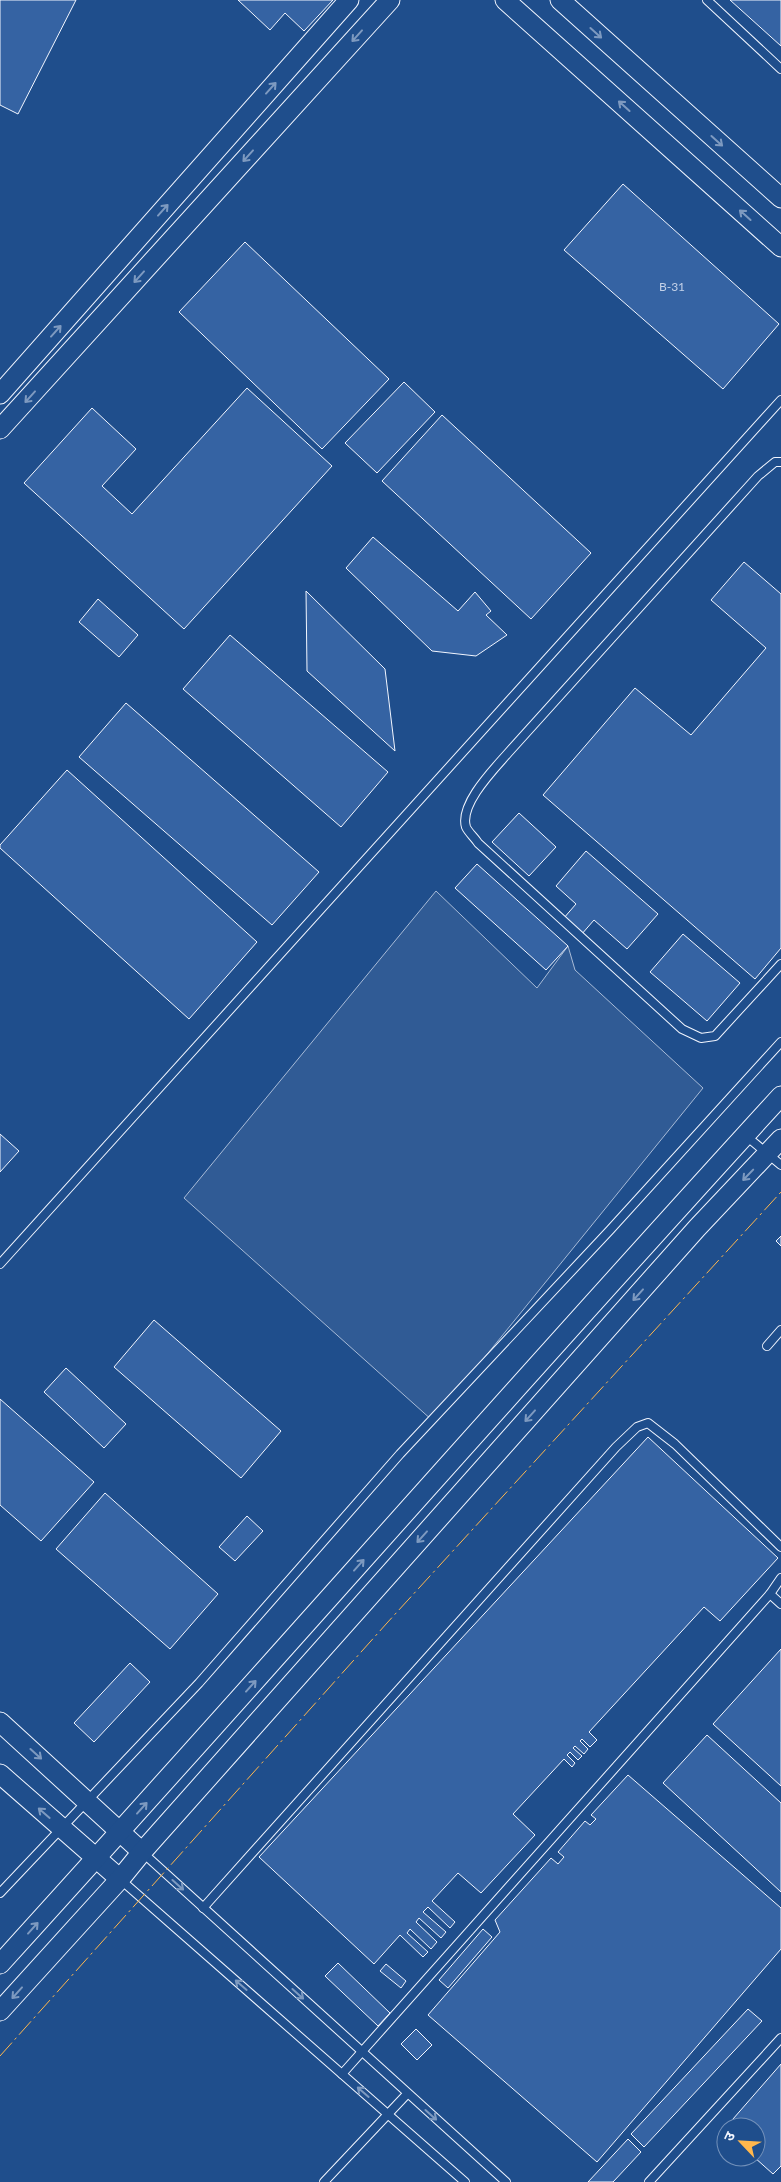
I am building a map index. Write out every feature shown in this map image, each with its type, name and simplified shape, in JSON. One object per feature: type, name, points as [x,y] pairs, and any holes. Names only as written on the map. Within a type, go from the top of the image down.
[{"type":"street","points":[[0,394],[349,0]]},
{"type":"street","points":[[0,429],[390,0]]},
{"type":"street","points":[[505,0],[781,247]]},
{"type":"street","points":[[560,0],[781,198]]},
{"type":"street","points":[[0,1964],[121,1832],[781,1096]]},
{"type":"street","points":[[0,2011],[120,1879],[690,1236],[774,1160],[781,1139]]},
{"type":"street","points":[[0,1722],[142,1852]]},
{"type":"street","points":[[0,1774],[120,1879]]},
{"type":"lane","points":[[707,0],[781,69]]},
{"type":"lane","points":[[0,1264],[781,400]]},
{"type":"lane","points":[[781,462],[775,462],[758,476],[508,753],[478,789],[467,812],[466,827],[478,842],[682,1029],[701,1038],[715,1036],[781,964]]},
{"type":"lane","points":[[0,1893],[60,1827],[199,1684],[400,1454],[610,1230],[781,1042]]},
{"type":"lane","points":[[745,1135],[774,1160]]},
{"type":"lane","points":[[766,1346],[781,1330]]},
{"type":"lane","points":[[203,1908],[616,1446],[637,1427],[648,1423],[656,1428],[781,1547]]},
{"type":"lane","points":[[342,2074],[770,1594],[781,1578]]},
{"type":"lane","points":[[770,1594],[781,1604]]},
{"type":"lane","points":[[142,1852],[506,2182]]},
{"type":"lane","points":[[120,1879],[465,2182]]},
{"type":"lane","points":[[649,2182],[781,2038]]},
{"type":"lane","points":[[324,2182],[387,2113],[408,2094]]},
{"type":"shaded area","points":[[436,891],[537,988],[568,946],[575,970],[703,1088],[433,1421],[184,1198]]},
{"type":"building","points":[[0,0],[76,0],[18,114],[0,105]]},
{"type":"building","points":[[238,0],[333,0],[304,31],[285,13],[270,30]]},
{"type":"building","points":[[730,0],[781,0],[781,46]]},
{"type":"building","points":[[623,184],[779,324],[723,389],[564,250]]},
{"type":"building","points":[[245,242],[389,379],[322,449],[179,312]]},
{"type":"building","points":[[404,382],[435,412],[377,473],[345,443]]},
{"type":"building","points":[[247,388],[332,466],[184,629],[24,483],[92,408],[136,449],[102,486],[132,514]]},
{"type":"building","points":[[442,415],[591,553],[531,619],[382,481]]},
{"type":"building","points":[[373,537],[458,611],[475,592],[491,611],[486,615],[507,635],[476,656],[432,651],[346,568]]},
{"type":"building","points":[[744,562],[781,594],[781,948],[755,979],[543,795],[635,688],[691,735],[766,648],[711,600]]},
{"type":"building","points":[[306,591],[385,669],[395,751],[307,671]]},
{"type":"building","points":[[98,599],[138,635],[119,657],[79,622]]},
{"type":"building","points":[[230,635],[388,772],[341,827],[183,689]]},
{"type":"building","points":[[126,703],[319,872],[272,925],[79,757]]},
{"type":"building","points":[[67,770],[257,942],[189,1019],[0,848],[0,845]]},
{"type":"building","points":[[519,813],[556,847],[529,876],[492,842]]},
{"type":"building","points":[[586,851],[658,914],[627,949],[594,920],[581,935],[563,919],[576,904],[556,886]]},
{"type":"building","points":[[477,864],[568,946],[546,970],[455,888]]},
{"type":"building","points":[[683,934],[740,983],[707,1021],[650,972]]},
{"type":"building","points":[[0,1134],[19,1151],[0,1172]]},
{"type":"building","points":[[781,1236],[781,1246],[776,1241]]},
{"type":"building","points":[[154,1320],[281,1431],[241,1478],[114,1367]]},
{"type":"building","points":[[66,1368],[126,1424],[104,1448],[44,1392]]},
{"type":"building","points":[[0,1399],[94,1482],[41,1541],[0,1505]]},
{"type":"building","points":[[648,1437],[778,1558],[720,1621],[704,1607],[589,1732],[597,1740],[590,1747],[582,1739],[580,1741],[588,1749],[584,1754],[575,1746],[573,1748],[582,1756],[578,1760],[570,1752],[567,1755],[575,1763],[572,1767],[564,1759],[513,1814],[535,1835],[481,1893],[458,1873],[432,1901],[455,1922],[450,1928],[428,1907],[423,1912],[446,1932],[441,1938],[419,1918],[416,1922],[437,1942],[431,1949],[410,1929],[407,1933],[428,1952],[423,1957],[400,1935],[374,1964],[259,1857]]},
{"type":"building","points":[[105,1493],[218,1594],[170,1649],[56,1549]]},
{"type":"building","points":[[247,1516],[263,1531],[235,1561],[219,1547]]},
{"type":"building","points":[[781,1649],[781,1786],[713,1724]]},
{"type":"building","points":[[130,1663],[150,1682],[94,1742],[74,1723]]},
{"type":"building","points":[[707,1735],[781,1803],[781,1892],[663,1783]]},
{"type":"building","points":[[628,1775],[781,1908],[781,1949],[597,2162],[428,2015],[500,1932],[495,1920],[551,1858],[558,1864],[564,1857],[558,1852],[585,1821],[590,1825],[596,1819],[591,1815]]},
{"type":"building","points":[[483,1929],[492,1937],[448,1988],[439,1980]]},
{"type":"building","points":[[338,1963],[390,2013],[378,2026],[325,1976]]},
{"type":"building","points":[[386,1964],[406,1981],[401,1988],[380,1971]]},
{"type":"building","points":[[748,2009],[762,2021],[644,2147],[631,2134]]},
{"type":"building","points":[[416,2029],[432,2045],[417,2060],[401,2044]]},
{"type":"building","points":[[781,2064],[781,2166],[773,2174],[765,2167],[766,2117],[735,2117]]},
{"type":"building","points":[[628,2139],[641,2152],[613,2182],[588,2182]]},
{"type":"power","points":[[0,2056],[387,1623],[781,1192]]}]
